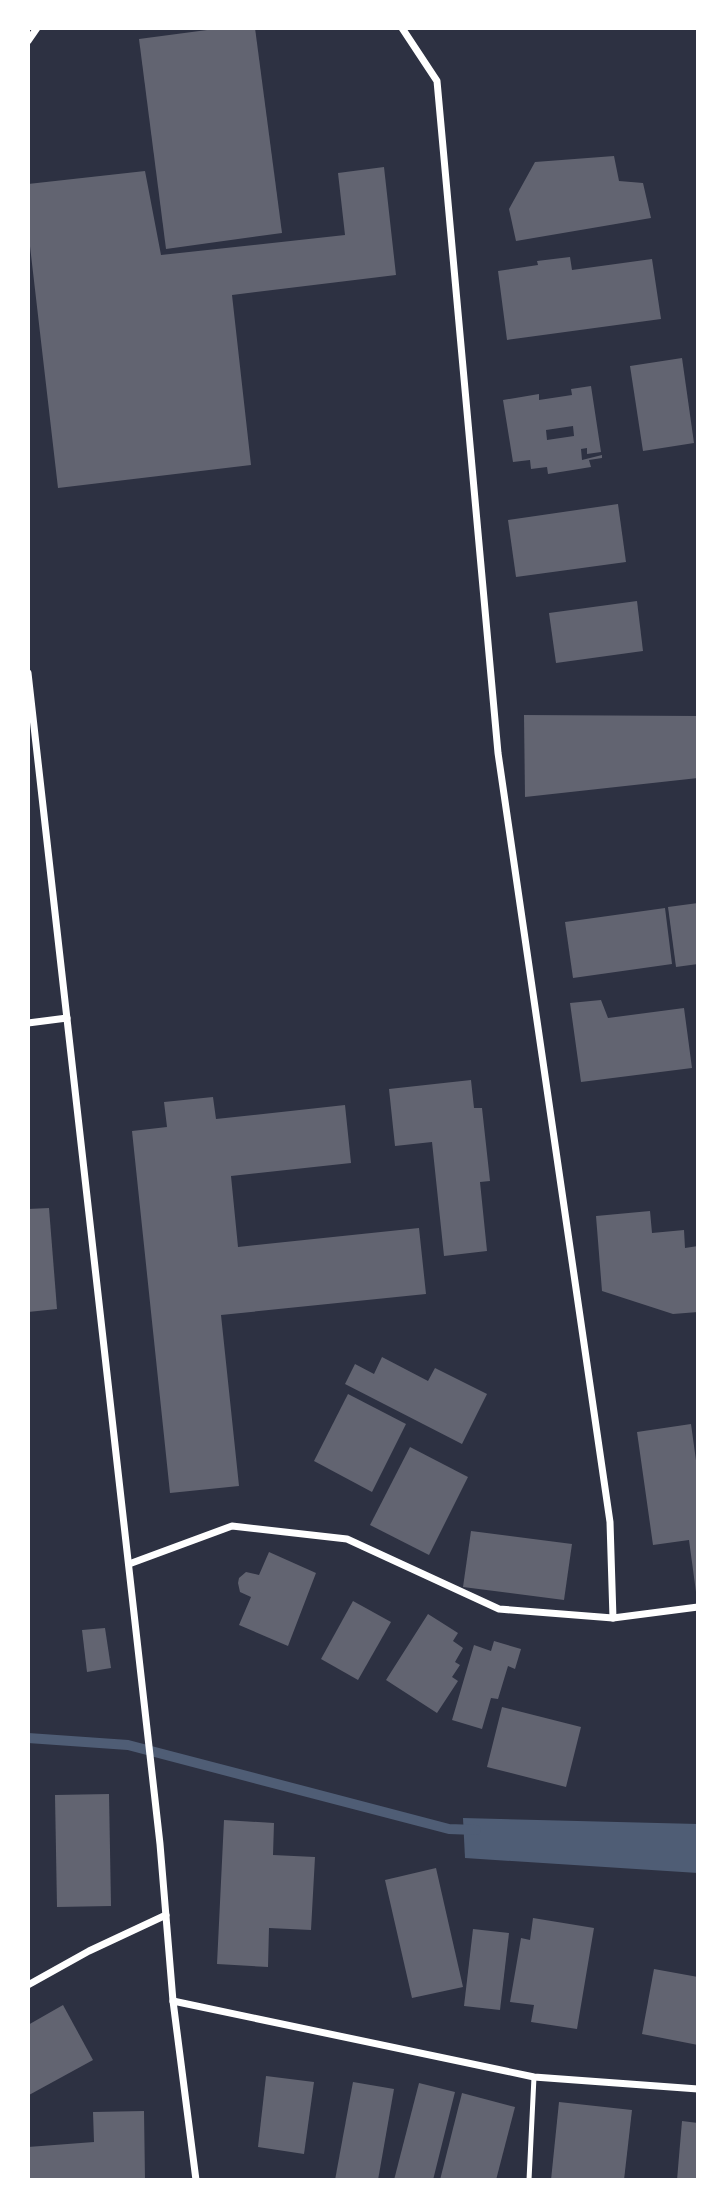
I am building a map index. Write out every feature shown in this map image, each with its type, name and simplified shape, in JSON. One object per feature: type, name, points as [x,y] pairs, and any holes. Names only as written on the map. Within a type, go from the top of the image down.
[{"type":"street","points":[[28,41],[37,28]]},
{"type":"street","points":[[402,28],[437,81],[498,753],[610,1522],[613,1618]]},
{"type":"street","points":[[28,673],[160,1844],[173,2001],[196,2180]]},
{"type":"street","points":[[28,1023],[67,1018]]},
{"type":"street","points":[[129,1564],[232,1526],[347,1539],[499,1609],[613,1618],[698,1607]]},
{"type":"street","points":[[28,1986],[89,1951],[166,1915]]},
{"type":"street","points":[[173,2001],[534,2077],[698,2089]]},
{"type":"lane","points":[[529,2180],[534,2077]]},
{"type":"water","points":[[463,1818],[698,1824],[698,1873],[465,1858]]},
{"type":"building","points":[[222,28],[255,28],[282,233],[166,249],[139,39]]},
{"type":"building","points":[[614,156],[619,181],[643,183],[651,218],[516,241],[509,209],[535,162]]},
{"type":"building","points":[[384,167],[396,275],[232,295],[251,465],[58,488],[28,229],[28,184],[145,171],[161,255],[345,235],[338,173]]},
{"type":"building","points":[[570,257],[572,270],[652,259],[661,319],[507,340],[498,271],[538,265],[537,261]]},
{"type":"building","points":[[682,358],[694,443],[643,451],[630,366]]},
{"type":"building","points":[[591,386],[601,452],[587,454],[587,448],[581,449],[582,460],[602,455],[602,458],[589,460],[591,467],[548,474],[547,467],[531,469],[530,460],[513,462],[503,400],[539,394],[539,400],[572,395],[571,389]],"holes":[[[573,426],[574,436],[547,440],[546,430]]]},
{"type":"building","points":[[618,504],[626,562],[516,577],[508,520]]},
{"type":"building","points":[[637,601],[643,651],[556,663],[549,613]]},
{"type":"building","points":[[524,715],[698,716],[698,778],[525,797]]},
{"type":"building","points":[[698,903],[698,964],[676,967],[668,907]]},
{"type":"building","points":[[665,908],[672,964],[573,978],[565,922]]},
{"type":"building","points":[[601,1000],[608,1018],[684,1008],[692,1068],[581,1082],[570,1003]]},
{"type":"building","points":[[471,1080],[474,1108],[482,1108],[490,1181],[480,1182],[487,1251],[444,1256],[432,1142],[395,1146],[389,1089]]},
{"type":"building","points":[[213,1097],[216,1119],[345,1105],[351,1163],[231,1176],[238,1247],[419,1228],[426,1294],[221,1315],[239,1486],[170,1493],[132,1131],[167,1127],[164,1102]]},
{"type":"building","points":[[49,1208],[57,1309],[28,1312],[28,1209]]},
{"type":"building","points":[[650,1211],[652,1233],[684,1230],[685,1248],[698,1246],[698,1312],[673,1314],[602,1291],[596,1216]]},
{"type":"building","points":[[382,1357],[428,1381],[435,1368],[487,1394],[462,1444],[345,1384],[355,1364],[374,1374]]},
{"type":"building","points":[[348,1394],[406,1424],[372,1492],[314,1461]]},
{"type":"building","points":[[691,1424],[698,1475],[696,1592],[689,1540],[653,1545],[637,1432]]},
{"type":"building","points":[[410,1447],[468,1477],[429,1555],[370,1525]]},
{"type":"building","points":[[471,1531],[572,1544],[564,1600],[463,1587]]},
{"type":"building","points":[[269,1552],[316,1573],[288,1646],[239,1625],[251,1597],[240,1592],[239,1578],[246,1572],[259,1575]]},
{"type":"building","points":[[353,1601],[391,1622],[358,1680],[321,1659]]},
{"type":"building","points":[[428,1614],[458,1633],[453,1641],[463,1648],[455,1662],[460,1665],[452,1677],[458,1681],[437,1713],[386,1680]]},
{"type":"building","points":[[105,1628],[111,1668],[87,1672],[82,1630]]},
{"type":"building","points":[[494,1641],[521,1649],[515,1669],[508,1666],[498,1699],[491,1698],[482,1729],[452,1720],[474,1645],[491,1651]]},
{"type":"building","points":[[502,1707],[581,1727],[566,1787],[487,1767]]},
{"type":"building","points":[[109,1794],[111,1906],[57,1907],[55,1795]]},
{"type":"building","points":[[224,1820],[274,1823],[273,1855],[315,1857],[311,1930],[269,1928],[268,1967],[217,1964]]},
{"type":"building","points":[[436,1868],[463,1987],[412,1998],[385,1880]]},
{"type":"building","points":[[533,1918],[594,1928],[577,2029],[531,2022],[534,2005],[510,2002],[521,1938],[530,1940]]},
{"type":"building","points":[[473,1929],[509,1933],[500,2010],[464,2006]]},
{"type":"building","points":[[654,1969],[698,1977],[698,2045],[642,2034]]},
{"type":"building","points":[[63,2005],[93,2060],[29,2095],[28,2025]]},
{"type":"building","points":[[266,2076],[314,2082],[304,2154],[258,2147]]},
{"type":"building","points":[[353,2082],[394,2089],[378,2180],[335,2180]]},
{"type":"building","points":[[419,2083],[455,2092],[433,2180],[394,2180]]},
{"type":"building","points":[[462,2093],[515,2107],[496,2180],[440,2180]]},
{"type":"building","points":[[559,2102],[632,2110],[624,2180],[551,2180]]},
{"type":"building","points":[[144,2111],[145,2180],[28,2180],[28,2147],[94,2142],[93,2112]]},
{"type":"building","points":[[682,2121],[698,2123],[698,2180],[677,2180]]},
{"type":"waterway","points":[[28,1738],[128,1745],[449,1829],[476,1830]]}]
